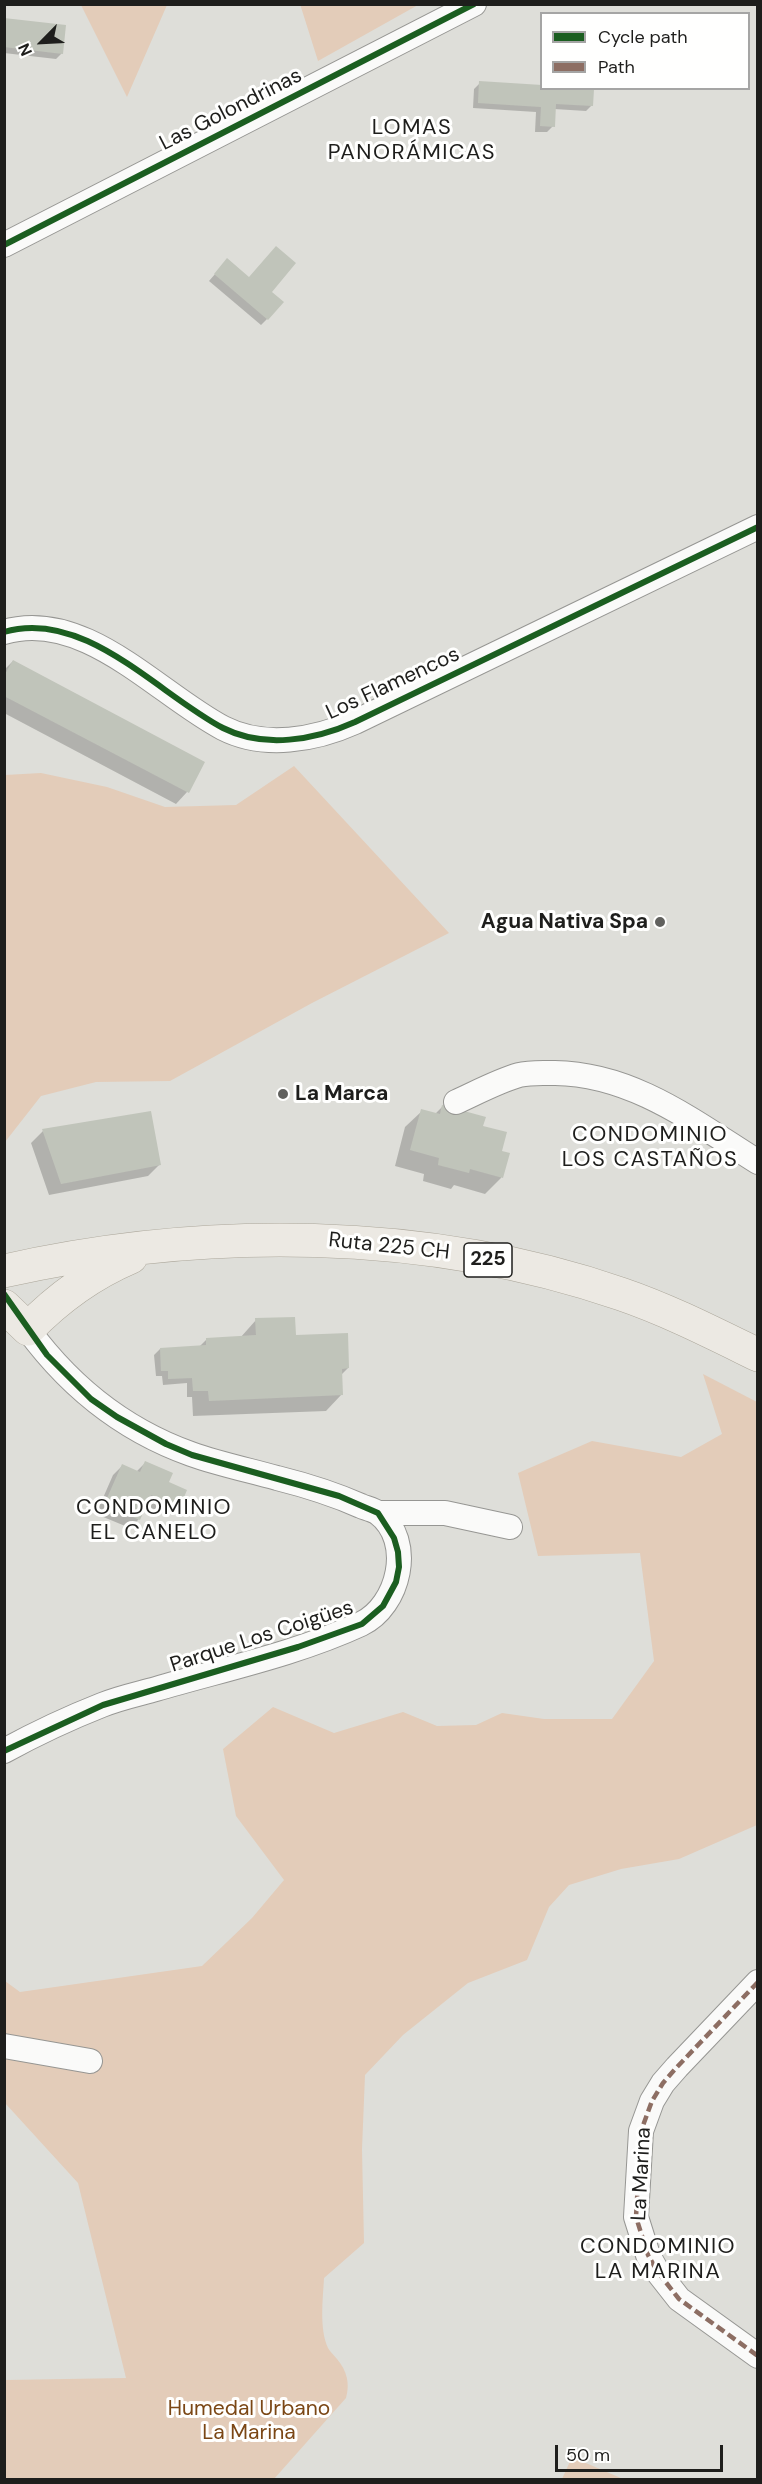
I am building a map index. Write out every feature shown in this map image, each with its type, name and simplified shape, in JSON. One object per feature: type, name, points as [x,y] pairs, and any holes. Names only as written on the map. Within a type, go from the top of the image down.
[{"type":"main road","name":"Ruta 225 CH","points":[[4,1271],[57,1259],[202,1241],[315,1240],[456,1254],[541,1270],[622,1294],[697,1325],[758,1355]]},
{"type":"main road","points":[[4,1306],[28,1329],[63,1296],[96,1274],[142,1252],[167,1245]]},
{"type":"street","name":"Las Golondrinas","points":[[4,244],[474,4]]},
{"type":"street","name":"Los Flamencos","points":[[4,632],[33,627],[63,631],[77,636],[130,666],[224,728],[265,739],[304,738],[356,722],[758,527]]},
{"type":"street","points":[[456,1102],[520,1075],[565,1073],[588,1076],[613,1081],[660,1101],[758,1162]]},
{"type":"street","points":[[4,1294],[28,1329],[68,1378],[92,1399],[141,1432],[192,1455],[339,1496],[378,1513],[445,1513],[510,1527]]},
{"type":"street","name":"Parque Los Coigües","points":[[4,1751],[103,1705],[298,1647],[362,1624],[383,1606],[396,1582],[399,1567],[394,1538],[378,1513]]},
{"type":"street","name":"La Marina","points":[[758,1982],[677,2067],[663,2083],[652,2101],[641,2131],[636,2217],[648,2255],[657,2271],[679,2299],[758,2356]]},
{"type":"street","points":[[4,2046],[90,2061]]},
{"type":"green space","points":[[300,4],[418,4],[418,5],[318,61]]},
{"type":"green space","points":[[81,5],[167,5],[127,97]]},
{"type":"green space","points":[[294,766],[449,933],[312,1003],[170,1081],[96,1082],[41,1096],[5,1142],[5,775],[41,773],[107,787],[165,807],[236,805]]},
{"type":"green space","name":"Humedal Urbano La Marina","points":[[703,1374],[757,1402],[757,1825],[679,1859],[621,1869],[569,1885],[549,1907],[527,1960],[468,1983],[403,2035],[365,2075],[362,2149],[364,2243],[324,2278],[323,2295],[323,2332],[329,2349],[345,2373],[348,2382],[346,2398],[274,2479],[5,2479],[5,2380],[126,2378],[78,2183],[5,2103],[5,1981],[20,1992],[202,1966],[252,1918],[284,1880],[236,1816],[223,1749],[273,1707],[334,1733],[403,1712],[437,1726],[476,1725],[502,1713],[544,1719],[612,1719],[654,1661],[640,1553],[538,1556],[518,1473],[592,1441],[681,1457],[722,1434]]},
{"type":"green space","points":[[572,2457],[623,2479],[562,2479]]},
{"type":"building","points":[[4,18],[66,25],[63,54],[4,47]]},
{"type":"building","points":[[479,81],[540,85],[540,90],[594,90],[593,106],[556,104],[555,127],[540,126],[541,107],[478,103]]},
{"type":"building","points":[[276,246],[296,263],[272,292],[284,302],[268,320],[214,274],[227,258],[249,277]]},
{"type":"building","points":[[13,660],[205,762],[189,793],[4,696],[4,676]]},
{"type":"building","points":[[442,1105],[486,1117],[483,1126],[507,1132],[502,1151],[510,1153],[503,1178],[470,1169],[469,1173],[438,1165],[439,1158],[410,1150],[421,1109],[440,1114]]},
{"type":"building","points":[[151,1111],[161,1165],[61,1184],[42,1129]]},
{"type":"building","points":[[295,1317],[296,1335],[348,1333],[349,1368],[342,1369],[343,1395],[209,1401],[208,1391],[193,1391],[192,1378],[168,1379],[168,1371],[161,1371],[160,1348],[206,1345],[206,1338],[256,1335],[255,1318]]},
{"type":"building","points":[[145,1461],[173,1473],[169,1482],[187,1490],[180,1507],[151,1495],[140,1520],[104,1505],[122,1464],[140,1472]]},
{"type":"marked path","points":[[758,1982],[677,2067],[663,2083],[652,2101],[641,2131],[636,2217],[648,2255],[657,2271],[679,2299],[758,2356]]},
{"type":"cycle path","points":[[4,245],[474,4]]},
{"type":"cycle path","points":[[4,632],[34,628],[63,632],[91,643],[119,658],[223,728],[239,735],[255,738],[289,740],[323,733],[355,722],[758,527]]},
{"type":"cycle path","points":[[4,1294],[47,1355],[91,1399],[117,1417],[166,1444],[192,1455],[339,1496],[378,1513],[394,1538],[399,1567],[396,1582],[383,1606],[362,1624],[298,1647],[103,1705],[4,1751]]},
{"type":"place","name":"Agua Nativa Spa","points":[[660,922]]},
{"type":"place","name":"La Marca","points":[[283,1094]]},
{"type":"district","name":"LOMAS PANORÁMICAS","points":[[412,140]]},
{"type":"district","name":"CONDOMINIO LOS CASTAÑOS","points":[[650,1148]]},
{"type":"district","name":"CONDOMINIO EL CANELO","points":[[154,1520]]},
{"type":"district","name":"CONDOMINIO LA MARINA","points":[[658,2260]]}]
